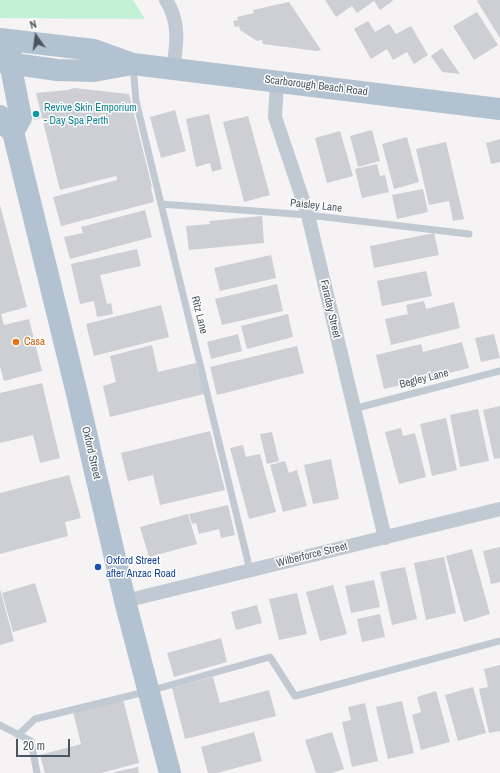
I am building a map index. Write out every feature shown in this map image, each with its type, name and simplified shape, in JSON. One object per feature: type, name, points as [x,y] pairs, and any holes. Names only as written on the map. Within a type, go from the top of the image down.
[{"type":"main road","name":"Scarborough Beach Road","points":[[6,40],[94,50],[133,64],[500,109]]},
{"type":"main road","name":"Oxford Street","points":[[6,40],[5,62],[21,118],[7,124],[80,406],[125,601],[170,773]]},
{"type":"main road","name":"Scarborough Beach Road","points":[[5,62],[57,70],[94,71],[133,64]]},
{"type":"street","points":[[166,0],[172,9],[176,24],[177,40],[173,69]]},
{"type":"street","name":"Faraday Street","points":[[277,82],[275,117],[308,215],[353,409],[385,538]]},
{"type":"street","name":"Wilberforce Street","points":[[125,601],[500,509]]},
{"type":"lane","name":"Ritz Lane","points":[[133,64],[136,101],[250,570]]},
{"type":"lane","name":"Paisley Lane","points":[[161,204],[308,215],[469,234]]},
{"type":"lane","name":"Begley Lane","points":[[353,409],[500,371]]},
{"type":"lane","points":[[18,736],[35,720],[149,691],[270,657],[295,696],[500,641]]},
{"type":"lane","points":[[0,725],[18,736],[31,741],[37,773]]},
{"type":"green space","points":[[0,0],[133,0],[145,19],[0,18]]},
{"type":"building","points":[[325,0],[393,1],[380,10],[374,1],[357,13],[352,6],[336,17]]},
{"type":"building","points":[[500,0],[500,38],[477,1]]},
{"type":"building","points":[[289,2],[321,50],[317,51],[263,44],[262,40],[257,41],[240,30],[239,26],[235,27],[233,21],[238,20],[237,17],[254,13],[253,10]]},
{"type":"building","points":[[477,12],[498,45],[474,60],[453,26]]},
{"type":"building","points":[[368,21],[375,32],[389,24],[396,34],[411,26],[428,55],[414,64],[407,52],[393,60],[387,49],[371,59],[354,29]]},
{"type":"building","points":[[442,48],[460,74],[442,72],[431,56]]},
{"type":"building","points":[[74,88],[129,94],[152,187],[154,202],[61,226],[53,197],[117,180],[116,176],[60,190],[36,93],[68,90]]},
{"type":"building","name":"Revive Skin Emporium - Day Spa Perth","points":[[37,110],[41,118],[34,120],[32,111]]},
{"type":"building","points":[[175,110],[186,151],[161,158],[150,117]]},
{"type":"building","points":[[209,114],[222,169],[212,172],[210,163],[196,167],[186,119]]},
{"type":"building","points":[[248,116],[270,195],[244,202],[223,122]]},
{"type":"building","points":[[372,130],[380,161],[358,167],[350,136]]},
{"type":"building","points":[[340,131],[353,176],[327,183],[315,138]]},
{"type":"building","points":[[407,137],[419,182],[394,189],[382,144]]},
{"type":"building","points":[[500,139],[500,162],[491,164],[486,143]]},
{"type":"building","points":[[446,142],[464,219],[453,221],[449,201],[429,205],[416,149]]},
{"type":"building","points":[[377,164],[380,176],[385,175],[389,192],[362,198],[355,169]]},
{"type":"building","points":[[423,189],[428,212],[397,219],[392,195]]},
{"type":"building","points":[[0,205],[27,307],[1,314],[4,325],[29,319],[42,371],[4,381],[0,366]]},
{"type":"building","points":[[145,210],[152,237],[70,259],[64,237],[83,233],[81,227]]},
{"type":"building","points":[[262,216],[264,243],[189,250],[186,226],[210,224],[209,221]]},
{"type":"building","points":[[434,233],[439,255],[374,268],[370,246]]},
{"type":"building","points":[[137,249],[141,266],[100,275],[107,304],[111,303],[113,314],[97,317],[94,301],[80,304],[71,264]]},
{"type":"building","points":[[271,255],[276,278],[220,291],[214,268]]},
{"type":"building","points":[[426,271],[432,296],[382,306],[377,281]]},
{"type":"building","points":[[277,284],[283,311],[222,325],[215,299]]},
{"type":"building","points":[[424,301],[426,309],[454,302],[460,328],[391,345],[385,319],[408,314],[406,305]]},
{"type":"building","points":[[161,305],[169,337],[94,356],[86,324]]},
{"type":"building","points":[[288,314],[293,337],[247,349],[241,326]]},
{"type":"building","points":[[238,334],[242,351],[211,359],[207,342]]},
{"type":"building","points":[[494,334],[500,358],[481,362],[475,338]]},
{"type":"building","points":[[462,342],[469,368],[384,389],[376,355],[421,344],[423,352]]},
{"type":"building","points":[[152,345],[158,372],[196,363],[204,394],[110,417],[103,386],[116,382],[110,356]]},
{"type":"building","points":[[297,346],[304,373],[217,395],[210,367]]},
{"type":"building","points":[[42,383],[60,458],[40,463],[33,435],[0,443],[0,393]]},
{"type":"building","points":[[500,406],[500,458],[494,459],[483,410]]},
{"type":"building","points":[[478,409],[489,461],[460,467],[450,415]]},
{"type":"building","points":[[446,418],[457,470],[432,476],[420,424]]},
{"type":"building","points":[[401,428],[403,436],[415,433],[426,477],[399,484],[385,432]]},
{"type":"building","points":[[210,431],[225,490],[160,505],[153,475],[128,481],[121,453]]},
{"type":"building","points":[[272,432],[279,461],[267,464],[260,434]]},
{"type":"building","points":[[243,445],[246,457],[260,454],[276,512],[249,519],[230,448]]},
{"type":"building","points":[[331,459],[339,499],[313,504],[304,465]]},
{"type":"building","points":[[285,461],[289,473],[297,470],[307,506],[283,512],[270,465]]},
{"type":"building","points":[[69,475],[81,518],[65,522],[68,536],[0,554],[0,493]]},
{"type":"building","points":[[228,505],[235,535],[221,538],[219,529],[199,534],[196,523],[192,524],[189,514]]},
{"type":"building","points":[[188,514],[197,544],[149,557],[140,527]]},
{"type":"building","points":[[500,547],[500,582],[491,584],[483,551]]},
{"type":"building","points":[[472,549],[490,614],[464,622],[446,556]]},
{"type":"building","points":[[444,557],[456,613],[426,620],[414,563]]},
{"type":"building","points":[[405,567],[417,619],[392,625],[380,572]]},
{"type":"building","points":[[374,580],[380,607],[351,613],[345,586]]},
{"type":"building","points":[[35,583],[47,622],[13,632],[2,593]]},
{"type":"building","points":[[333,585],[347,634],[320,641],[306,592]]},
{"type":"building","points":[[0,589],[14,641],[0,645]]},
{"type":"building","points":[[297,593],[307,634],[279,640],[269,599]]},
{"type":"building","points":[[257,605],[262,623],[236,630],[231,612]]},
{"type":"building","points":[[380,614],[385,637],[362,642],[357,619]]},
{"type":"building","points":[[221,638],[227,662],[174,677],[167,653]]},
{"type":"building","points":[[500,665],[500,731],[489,733],[479,689],[488,687],[484,669]]},
{"type":"building","points":[[213,677],[220,703],[269,690],[276,716],[185,739],[172,688]]},
{"type":"building","points":[[473,687],[486,733],[458,741],[445,695]]},
{"type":"building","points":[[436,691],[450,742],[421,750],[412,715],[421,712],[417,697]]},
{"type":"building","points":[[123,699],[139,763],[101,773],[45,773],[40,755],[81,744],[73,712]]},
{"type":"building","points":[[402,701],[414,753],[388,759],[376,707]]},
{"type":"building","points":[[365,703],[378,761],[352,767],[342,722],[351,720],[348,707]]},
{"type":"building","points":[[254,732],[262,761],[217,773],[208,773],[201,747]]},
{"type":"building","points":[[332,732],[344,769],[332,773],[316,773],[305,740]]},
{"type":"building","points":[[138,767],[139,773],[114,773],[114,772]]},
{"type":"place","name":"Revive Skin Emporium - Day Spa Perth","points":[[36,114]]},
{"type":"place","name":"Casa","points":[[16,342]]},
{"type":"place","name":"Oxford Street after Anzac Road","points":[[98,567]]}]
